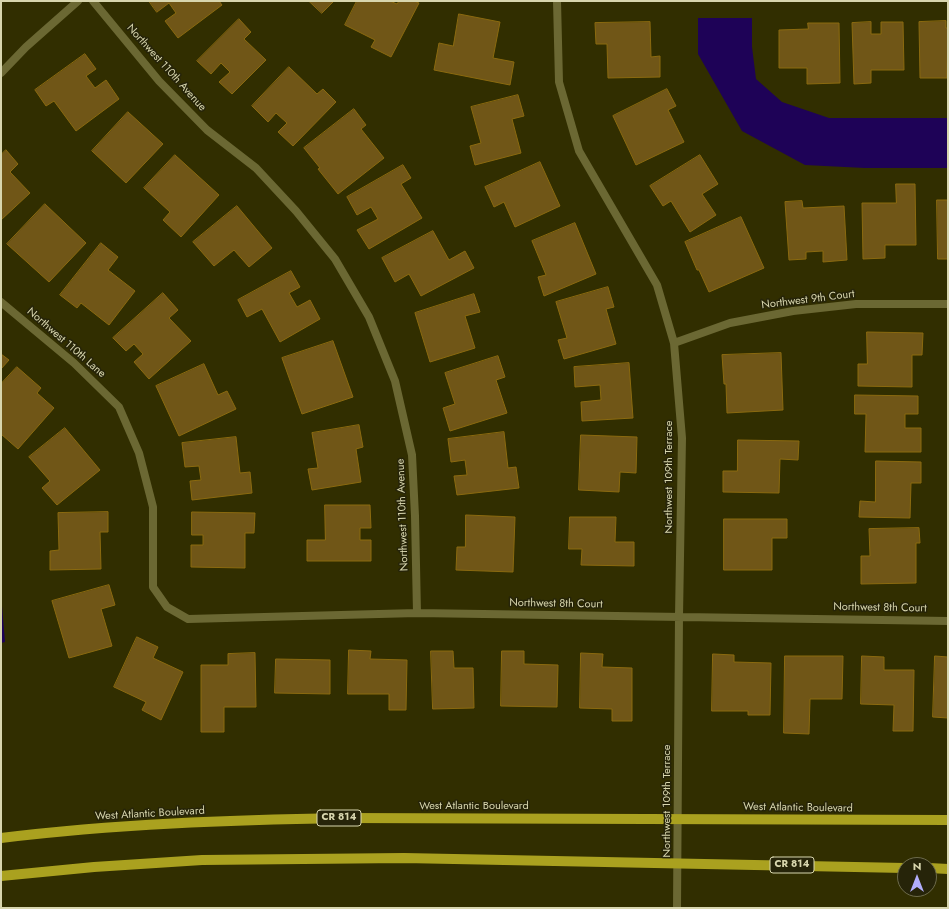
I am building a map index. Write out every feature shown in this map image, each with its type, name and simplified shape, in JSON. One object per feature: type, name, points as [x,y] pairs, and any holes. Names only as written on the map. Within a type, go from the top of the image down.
[{"type":"main road","name":"West Atlantic Boulevard","points":[[1,838],[61,831],[245,820],[345,818],[948,820]]},
{"type":"main road","name":"CR 814","points":[[1,876],[94,867],[202,860],[404,858],[897,868]]},
{"type":"main road","points":[[937,868],[948,869]]},
{"type":"street","points":[[1,73],[26,47],[78,1]]},
{"type":"street","name":"Northwest 110th Avenue","points":[[93,1],[164,86],[207,130],[256,168],[296,211],[335,258],[369,317],[395,381],[412,455],[417,613]]},
{"type":"street","name":"Northwest 109th Terrace","points":[[557,1],[559,82],[579,151],[657,285],[674,343],[682,438],[677,908]]},
{"type":"street","name":"Northwest 110th Lane","points":[[1,302],[74,363],[119,408],[139,453],[153,507],[153,587],[167,607]]},
{"type":"street","name":"Northwest 9th Court","points":[[674,343],[730,323],[793,311],[856,304],[948,304]]},
{"type":"street","name":"Northwest 8th Court","points":[[167,607],[188,619],[417,613],[948,620]]},
{"type":"shaded area","points":[[698,18],[752,18],[752,47],[756,79],[782,102],[829,118],[948,118],[948,168],[865,168],[805,165],[742,131],[698,54]]},
{"type":"shaded area","points":[[1,594],[5,642],[1,643]]},
{"type":"building","points":[[149,1],[219,1],[222,5],[178,38],[165,21],[176,13],[169,3],[157,12]]},
{"type":"building","points":[[309,1],[334,1],[322,13]]},
{"type":"building","points":[[357,1],[390,1],[397,4],[399,1],[414,1],[419,3],[391,57],[371,47],[375,40],[345,25]]},
{"type":"building","points":[[459,14],[500,22],[493,58],[514,62],[510,85],[434,70],[439,43],[453,46]]},
{"type":"building","points":[[239,19],[251,32],[244,39],[266,60],[232,94],[219,82],[230,72],[221,63],[211,74],[197,61]]},
{"type":"building","points":[[946,21],[946,28],[948,28],[947,78],[920,78],[919,22]]},
{"type":"building","points":[[650,22],[651,57],[660,56],[660,77],[608,78],[607,44],[596,44],[595,23]]},
{"type":"building","points":[[871,22],[871,34],[881,34],[881,22],[903,22],[904,70],[871,70],[871,83],[854,84],[852,23]]},
{"type":"building","points":[[808,23],[839,23],[840,83],[807,84],[807,68],[779,68],[779,30],[808,29]]},
{"type":"building","points":[[85,54],[96,69],[86,76],[95,88],[106,80],[119,99],[76,131],[54,101],[46,106],[35,90]]},
{"type":"building","points":[[289,67],[317,94],[323,89],[336,102],[293,146],[278,132],[287,123],[276,113],[268,122],[252,106]]},
{"type":"building","points":[[667,89],[676,106],[668,110],[684,142],[636,165],[613,116]]},
{"type":"building","points":[[518,95],[524,116],[512,119],[521,153],[475,165],[470,146],[481,143],[471,107]]},
{"type":"building","points":[[354,109],[366,125],[361,129],[384,158],[338,194],[318,169],[320,168],[304,148]]},
{"type":"building","points":[[128,112],[163,144],[126,183],[92,151]]},
{"type":"building","points":[[6,150],[18,164],[10,172],[30,193],[1,220],[1,155]]},
{"type":"building","points":[[175,155],[219,195],[181,237],[163,220],[170,212],[144,188]]},
{"type":"building","points":[[700,155],[718,184],[702,194],[716,215],[690,232],[671,201],[663,206],[650,186]]},
{"type":"building","points":[[540,162],[560,206],[515,227],[504,202],[494,207],[485,187]]},
{"type":"building","points":[[403,165],[411,178],[401,184],[422,218],[369,249],[357,230],[378,219],[371,207],[357,215],[347,197]]},
{"type":"building","points":[[896,184],[915,184],[916,245],[885,245],[885,258],[863,259],[862,203],[896,203]]},
{"type":"building","points":[[937,200],[948,200],[948,259],[938,259]]},
{"type":"building","points":[[802,201],[803,208],[844,206],[847,260],[823,262],[823,251],[806,252],[806,259],[789,260],[785,202]]},
{"type":"building","points":[[45,204],[86,243],[49,282],[7,244]]},
{"type":"building","points":[[237,206],[272,248],[249,267],[234,250],[214,266],[193,242]]},
{"type":"building","points":[[741,217],[764,268],[709,292],[699,270],[697,270],[685,242]]},
{"type":"building","points":[[575,223],[596,274],[544,296],[538,277],[546,275],[532,241]]},
{"type":"building","points":[[433,231],[449,260],[465,251],[474,268],[421,296],[409,274],[395,282],[382,258]]},
{"type":"building","points":[[101,243],[118,257],[108,270],[135,291],[109,325],[81,303],[77,308],[60,295]]},
{"type":"building","points":[[291,271],[300,287],[289,293],[297,307],[310,300],[320,319],[280,342],[262,309],[247,317],[238,300]]},
{"type":"building","points":[[608,287],[614,307],[606,309],[616,344],[564,359],[558,340],[567,338],[556,302]]},
{"type":"building","points":[[163,293],[178,310],[169,318],[191,341],[149,379],[134,362],[143,354],[134,344],[126,351],[113,338]]},
{"type":"building","points":[[474,294],[480,312],[465,316],[475,348],[430,362],[415,313]]},
{"type":"building","points":[[867,332],[923,333],[922,355],[912,355],[912,387],[858,386],[858,364],[867,364]]},
{"type":"building","points":[[333,341],[353,397],[302,414],[282,358]]},
{"type":"building","points":[[781,353],[783,410],[727,413],[726,384],[724,384],[722,355]]},
{"type":"building","points":[[1,354],[9,360],[1,369]]},
{"type":"building","points":[[498,356],[505,377],[496,380],[507,413],[450,431],[443,408],[455,404],[445,373]]},
{"type":"building","points":[[629,363],[633,418],[582,421],[581,402],[601,400],[600,385],[575,387],[574,367]]},
{"type":"building","points":[[204,364],[218,395],[227,391],[236,409],[179,436],[156,386]]},
{"type":"building","points":[[17,367],[41,388],[37,393],[54,408],[18,449],[1,434],[1,384]]},
{"type":"building","points":[[855,395],[918,396],[918,414],[905,414],[905,428],[921,428],[921,452],[865,452],[866,414],[855,414]]},
{"type":"building","points":[[359,425],[363,447],[356,449],[361,482],[312,490],[308,469],[318,468],[312,433]]},
{"type":"building","points":[[65,428],[100,470],[57,505],[42,488],[50,481],[29,457]]},
{"type":"building","points":[[504,432],[508,468],[516,467],[519,488],[457,495],[454,476],[467,475],[465,460],[451,462],[448,439]]},
{"type":"building","points":[[581,435],[637,437],[636,473],[620,472],[619,492],[579,490]]},
{"type":"building","points":[[236,437],[240,473],[250,472],[252,493],[192,500],[190,481],[201,480],[199,466],[185,467],[182,443]]},
{"type":"building","points":[[738,440],[799,441],[798,460],[780,459],[779,493],[723,492],[723,471],[737,471]]},
{"type":"building","points":[[876,461],[921,462],[921,483],[911,483],[910,518],[859,517],[860,501],[875,502]]},
{"type":"building","points":[[325,505],[370,505],[371,528],[360,528],[360,540],[371,540],[371,561],[307,561],[307,540],[325,540]]},
{"type":"building","points":[[108,512],[108,532],[100,532],[101,569],[50,570],[50,551],[59,550],[58,513]]},
{"type":"building","points":[[192,512],[255,513],[254,533],[245,533],[245,568],[191,567],[191,545],[203,545],[203,535],[192,535]]},
{"type":"building","points":[[466,515],[515,517],[513,572],[456,570],[457,547],[465,547]]},
{"type":"building","points":[[570,517],[616,517],[615,542],[634,542],[634,566],[581,565],[582,549],[569,549]]},
{"type":"building","points":[[724,519],[787,519],[787,538],[772,538],[772,570],[724,570]]},
{"type":"building","points":[[919,528],[920,543],[916,543],[916,583],[861,584],[861,556],[870,556],[869,529]]},
{"type":"building","points":[[109,585],[115,605],[101,609],[112,646],[69,658],[52,601]]},
{"type":"building","points":[[137,637],[158,647],[153,658],[183,672],[161,720],[142,710],[146,702],[114,687]]},
{"type":"building","points":[[349,650],[371,651],[370,659],[407,660],[406,710],[389,710],[389,694],[348,694]]},
{"type":"building","points":[[431,651],[453,651],[454,668],[473,668],[474,708],[433,709]]},
{"type":"building","points":[[502,651],[524,651],[524,664],[558,665],[557,707],[501,706]]},
{"type":"building","points":[[255,653],[256,707],[224,707],[224,732],[201,732],[201,665],[228,665],[228,654]]},
{"type":"building","points":[[581,653],[603,654],[602,667],[632,668],[632,721],[612,721],[612,709],[580,708]]},
{"type":"building","points":[[713,654],[734,655],[734,662],[771,663],[770,715],[748,715],[748,711],[712,711]]},
{"type":"building","points":[[785,656],[843,656],[842,699],[810,699],[809,734],[784,733]]},
{"type":"building","points":[[862,656],[884,657],[884,670],[914,670],[913,731],[893,731],[894,705],[861,704]]},
{"type":"building","points":[[935,656],[948,657],[948,718],[933,717]]},
{"type":"building","points":[[276,659],[330,660],[330,694],[275,693]]}]
